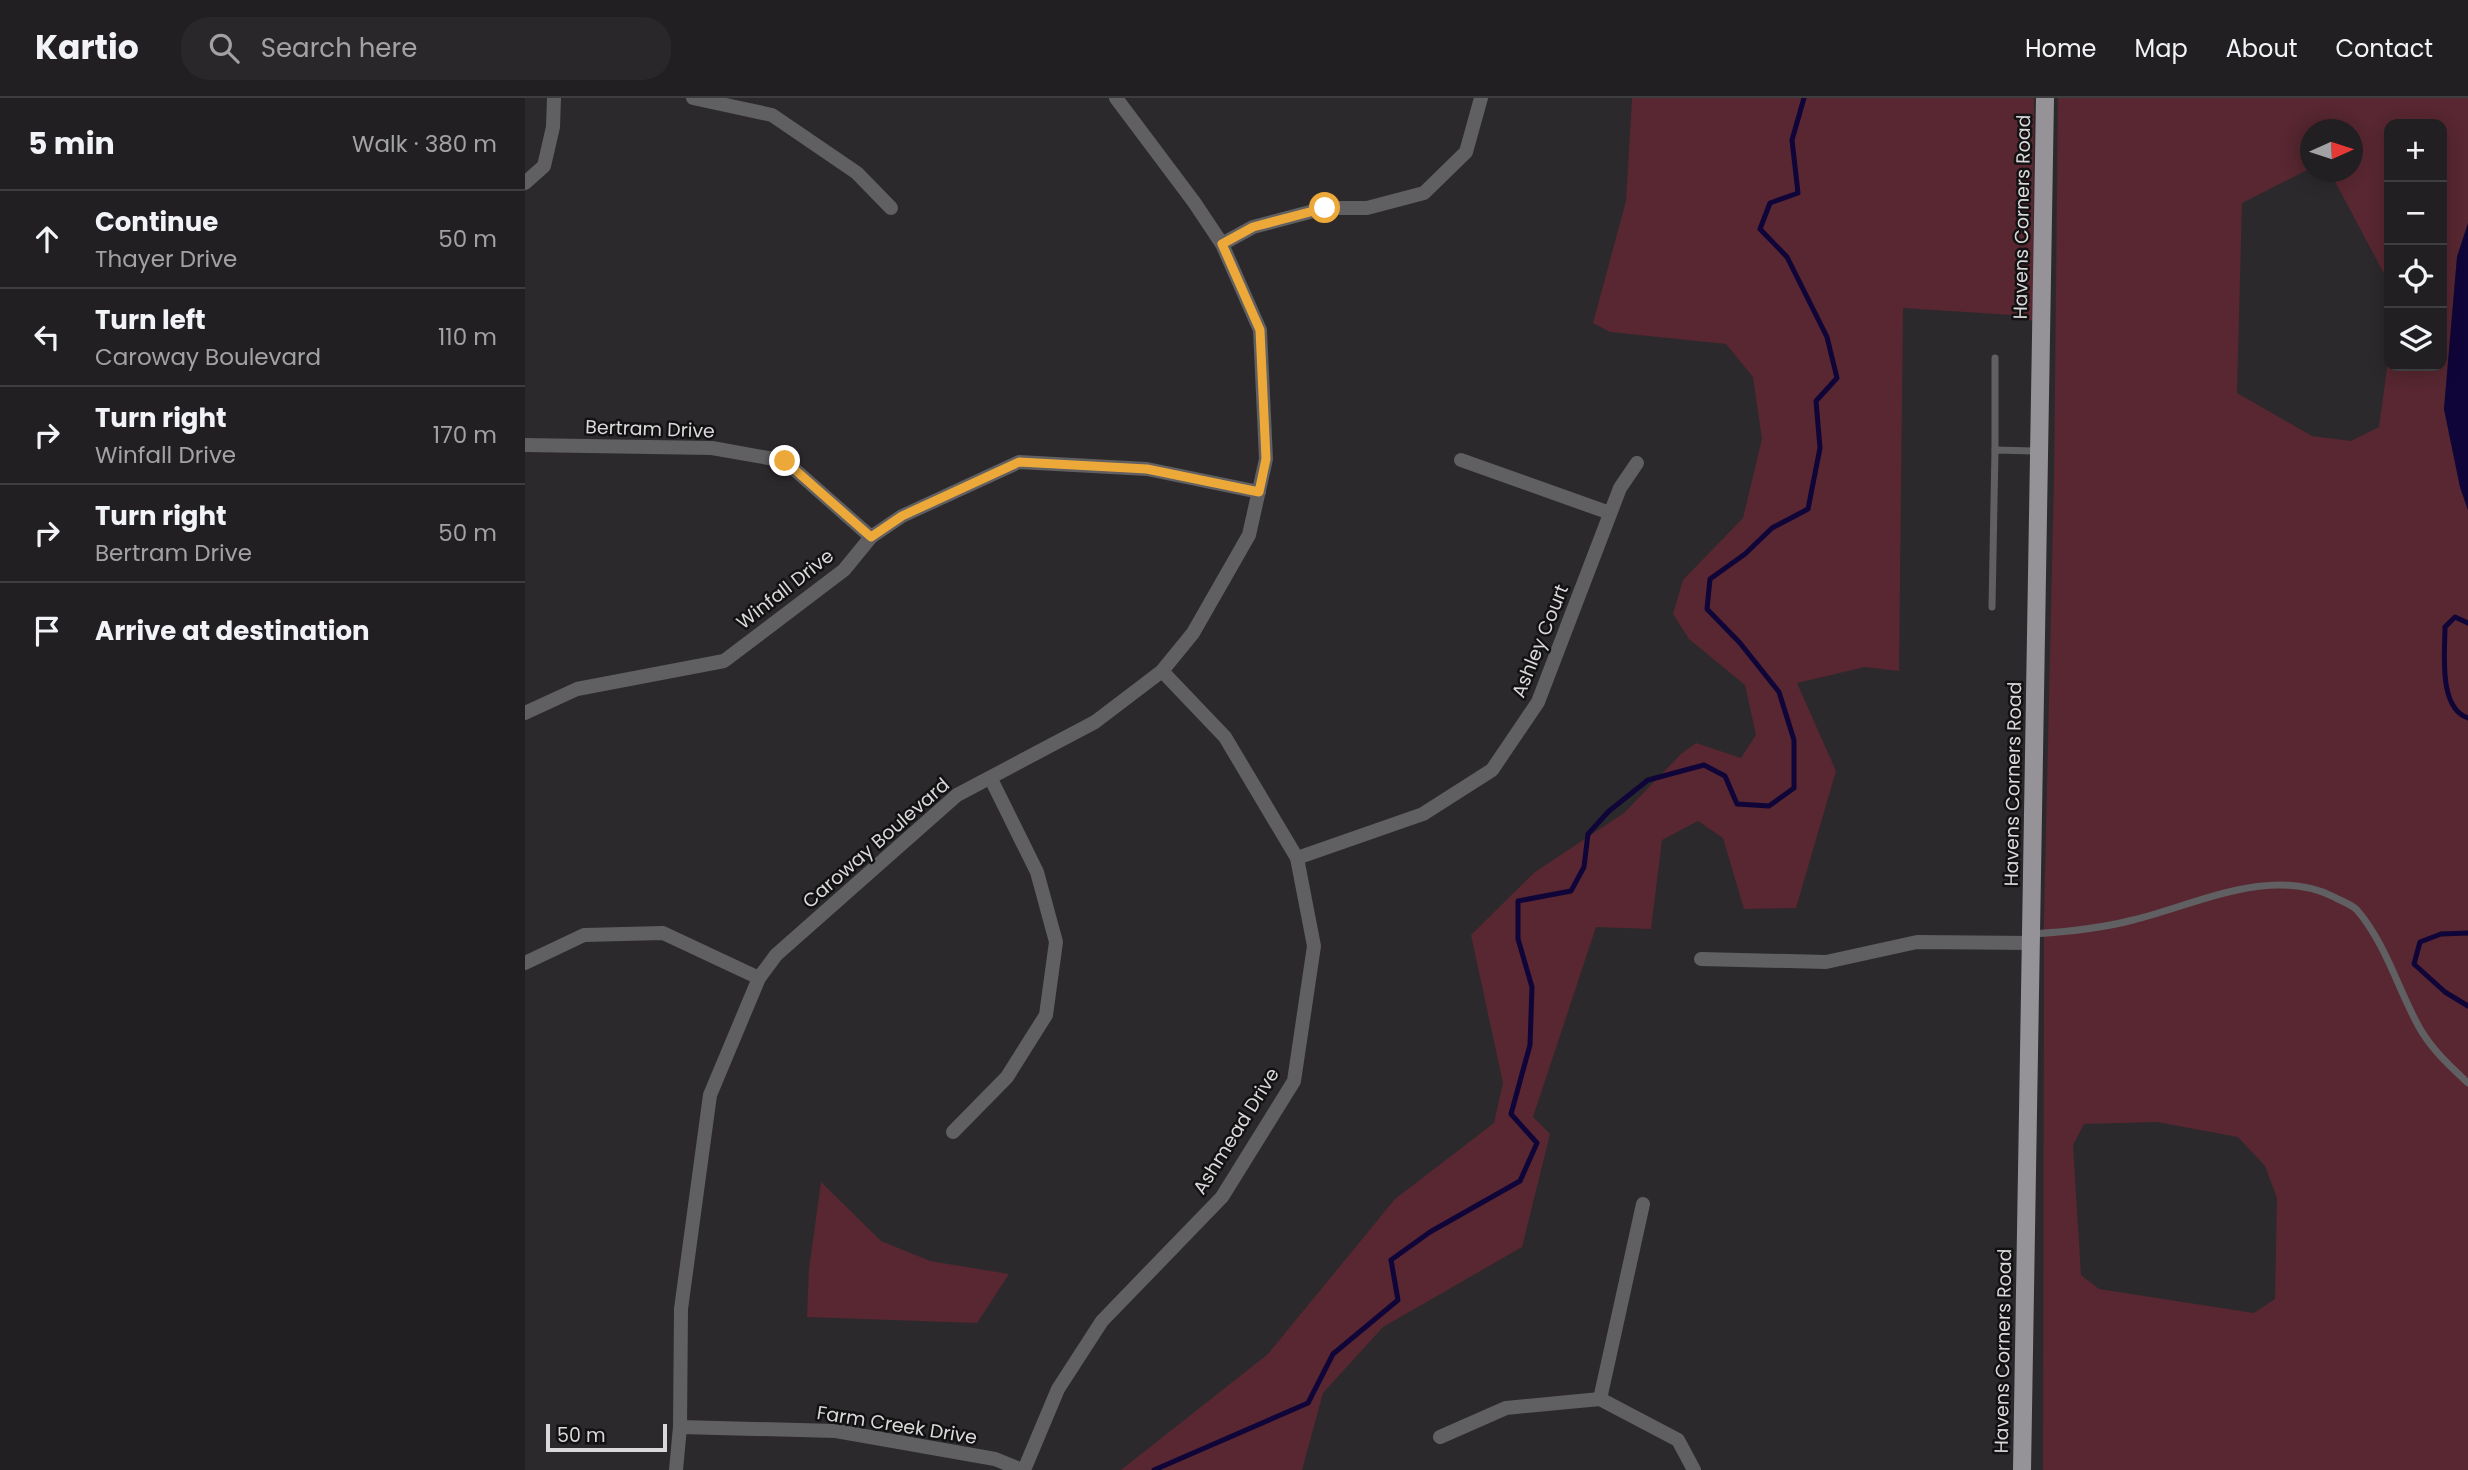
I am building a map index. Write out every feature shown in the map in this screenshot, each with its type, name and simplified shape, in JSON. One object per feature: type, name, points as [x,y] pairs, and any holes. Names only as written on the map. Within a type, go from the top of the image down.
[{"type":"main road","name":"Havens Corners Road","points":[[2022,1470],[2045,98]]},
{"type":"street","points":[[525,183],[544,166],[553,127],[554,98]]},
{"type":"street","points":[[694,98],[772,115],[857,173],[891,208]]},
{"type":"street","name":"Caroway Boulevard","points":[[676,1470],[680,1427],[681,1308],[710,1095],[758,978],[776,955],[957,795],[1095,722],[1161,671],[1193,634],[1249,535],[1266,459],[1260,330],[1222,244],[1116,98]]},
{"type":"street","points":[[1222,244],[1253,227],[1313,211],[1325,208],[1367,208],[1424,193],[1466,152],[1481,98]]},
{"type":"street","name":"Bertram Drive","points":[[525,446],[712,448],[785,461],[871,537]]},
{"type":"street","points":[[1461,460],[1610,513]]},
{"type":"street","name":"Winfall Drive","points":[[525,713],[577,690],[724,661],[844,570],[871,537],[902,516],[1019,462],[1147,469],[1259,492]]},
{"type":"street","name":"Ashley Court","points":[[1297,858],[1423,814],[1492,770],[1538,702],[1620,488],[1637,463]]},
{"type":"street","name":"Ashmead Drive","points":[[1023,1470],[1058,1389],[1103,1321],[1222,1197],[1294,1081],[1314,946],[1297,858],[1225,737],[1161,671]]},
{"type":"street","points":[[953,1132],[1007,1077],[1046,1015],[1056,942],[1037,872],[991,779]]},
{"type":"street","points":[[525,963],[583,934],[663,933],[758,978]]},
{"type":"street","points":[[1701,959],[1826,962],[1917,943],[2032,939]]},
{"type":"street","points":[[1600,1399],[1643,1204]]},
{"type":"street","points":[[1440,1437],[1506,1408],[1600,1399],[1678,1440],[1694,1470]]},
{"type":"street","name":"Farm Creek Drive","points":[[680,1427],[836,1431],[995,1459],[1023,1470]]},
{"type":"lane","points":[[1991,607],[1995,358]]},
{"type":"lane","points":[[1995,450],[2039,451]]},
{"type":"lane","points":[[2032,939],[2119,923],[2229,893],[2263,887],[2291,884],[2322,891],[2355,907],[2378,939],[2420,1029],[2439,1056],[2468,1083]]},
{"type":"shaded area","points":[[1632,98],[2034,98],[2033,321],[2012,315],[1903,308],[1899,671],[1865,667],[1797,683],[1836,771],[1796,908],[1744,909],[1723,838],[1698,821],[1662,840],[1651,929],[1596,927],[1533,1117],[1550,1134],[1522,1247],[1383,1327],[1323,1393],[1302,1470],[1121,1470],[1268,1354],[1395,1199],[1494,1123],[1503,1083],[1471,935],[1535,872],[1624,813],[1681,754],[1696,743],[1741,758],[1756,735],[1745,685],[1689,639],[1673,614],[1683,580],[1743,518],[1762,439],[1753,377],[1726,344],[1610,332],[1593,323],[1626,201]]},
{"type":"shaded area","points":[[2058,98],[2468,98],[2468,223],[2457,257],[2444,409],[2460,487],[2468,510],[2468,1470],[2043,1470],[2044,919],[2054,478]],"holes":[[[2300,119],[2363,119],[2363,182],[2335,182],[2384,274],[2384,119],[2447,119],[2447,371],[2387,371],[2379,427],[2351,441],[2312,436],[2237,393],[2242,203],[2300,174]],[[2157,1122],[2238,1137],[2265,1166],[2277,1198],[2275,1299],[2254,1313],[2099,1289],[2081,1275],[2073,1145],[2084,1124]]]},
{"type":"shaded area","points":[[2468,223],[2468,510],[2460,487],[2444,409],[2457,257]]},
{"type":"shaded area","points":[[821,1182],[881,1241],[930,1261],[1009,1274],[977,1323],[807,1317],[809,1269]]},
{"type":"waterway","points":[[1154,1470],[1308,1403],[1333,1354],[1398,1300],[1391,1260],[1430,1232],[1520,1181],[1537,1143],[1511,1114],[1530,1045],[1532,987],[1518,939],[1518,901],[1571,891],[1584,867],[1588,834],[1609,811],[1648,780],[1704,765],[1725,776],[1737,804],[1769,806],[1794,788],[1794,740],[1779,692],[1740,643],[1707,609],[1710,579],[1745,554],[1772,528],[1808,509],[1820,448],[1816,401],[1837,378],[1827,337],[1787,257],[1760,229],[1770,203],[1798,193],[1792,140],[1804,98]]},
{"type":"waterway","points":[[2468,623],[2455,617],[2445,627],[2444,664],[2452,703],[2458,712],[2468,718]]},
{"type":"waterway","points":[[2468,933],[2441,934],[2420,942],[2414,964],[2445,992],[2468,1006]]},
{"type":"route","points":[[785,461],[871,537],[902,516],[1019,462],[1147,469],[1259,492],[1266,459],[1260,330],[1222,244],[1253,227],[1325,208]]}]
